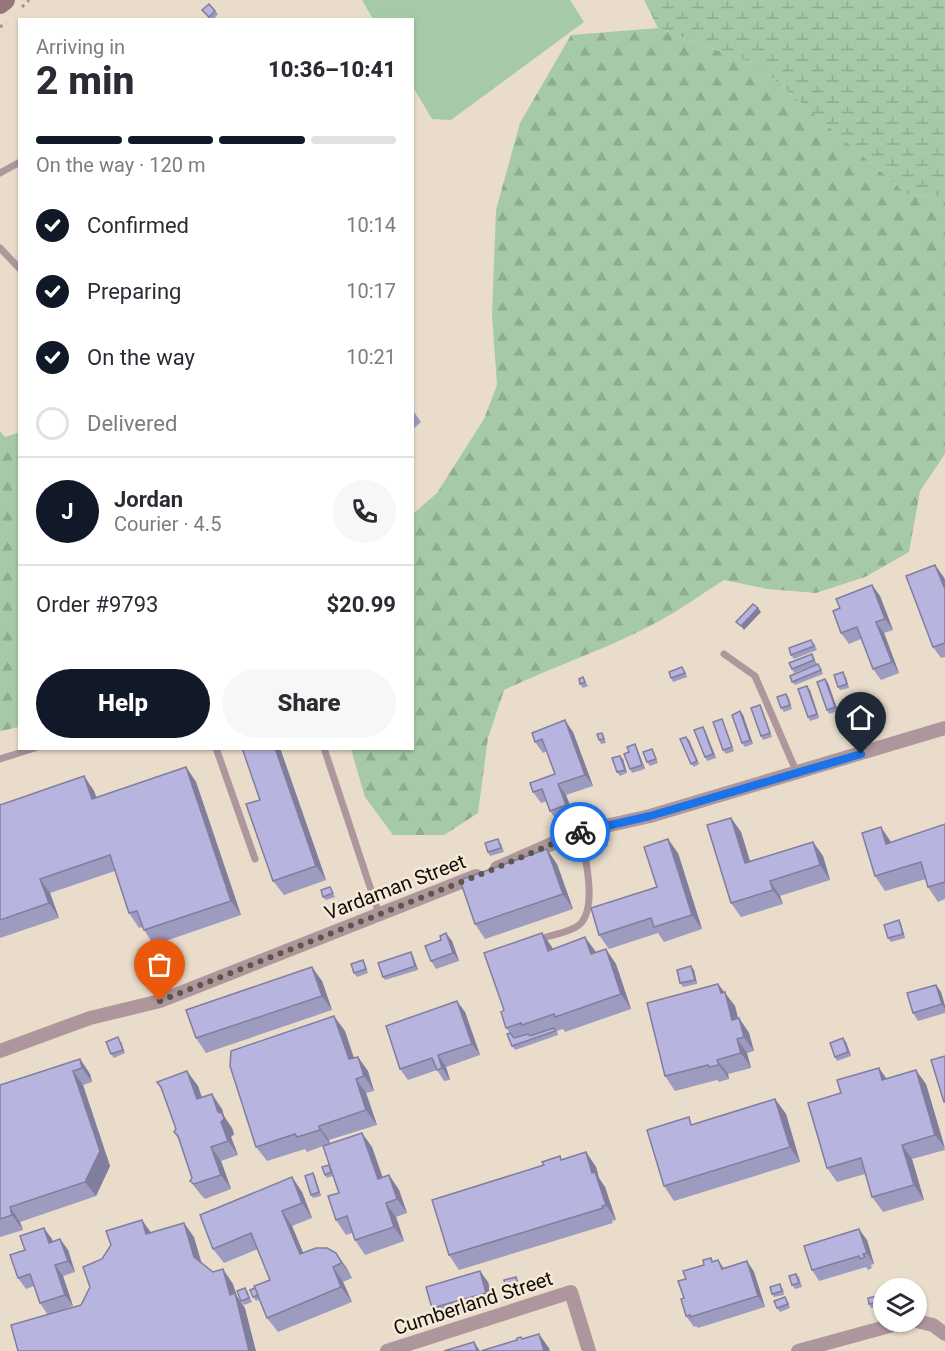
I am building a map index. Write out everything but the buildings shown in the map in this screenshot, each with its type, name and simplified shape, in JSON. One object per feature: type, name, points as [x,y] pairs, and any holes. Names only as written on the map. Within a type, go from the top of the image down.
[{"type":"main road","points":[[0,4],[5,0]]},
{"type":"street","name":"Vardaman Street","points":[[0,1051],[90,1018],[160,1001],[494,869],[579,832],[650,816],[945,728]]},
{"type":"street","name":"Cumberland Street","points":[[394,1350],[571,1292],[589,1351]]},
{"type":"street","points":[[927,1324],[945,1334]]},
{"type":"street","points":[[798,1351],[873,1330]]},
{"type":"lane","points":[[0,173],[18,163]]},
{"type":"lane","points":[[0,248],[18,267]]},
{"type":"lane","points":[[724,654],[755,676],[797,773]]},
{"type":"lane","points":[[0,759],[29,750]]},
{"type":"lane","points":[[217,750],[255,859]]},
{"type":"lane","points":[[325,750],[379,915]]},
{"type":"lane","points":[[540,939],[577,927],[584,921],[589,905],[586,859],[579,832]]},
{"type":"green space","points":[[362,0],[570,0],[584,22],[451,120],[432,119],[414,89],[414,18],[372,18]]},
{"type":"green space","points":[[644,0],[945,0],[945,196],[908,195],[757,65],[658,28]]},
{"type":"green space","points":[[658,28],[757,65],[908,195],[945,196],[945,454],[920,491],[909,552],[865,577],[816,593],[767,589],[724,580],[677,611],[642,630],[504,690],[488,738],[478,813],[444,835],[393,835],[365,797],[351,750],[414,750],[414,513],[437,493],[484,419],[497,385],[492,315],[496,210],[520,123],[571,35]]},
{"type":"green space","points":[[0,431],[5,437],[18,433],[18,727],[0,731]]},
{"type":"way so far","points":[[160,1001],[494,869],[580,832]]},
{"type":"route","points":[[580,832],[650,816],[861,754]]}]
